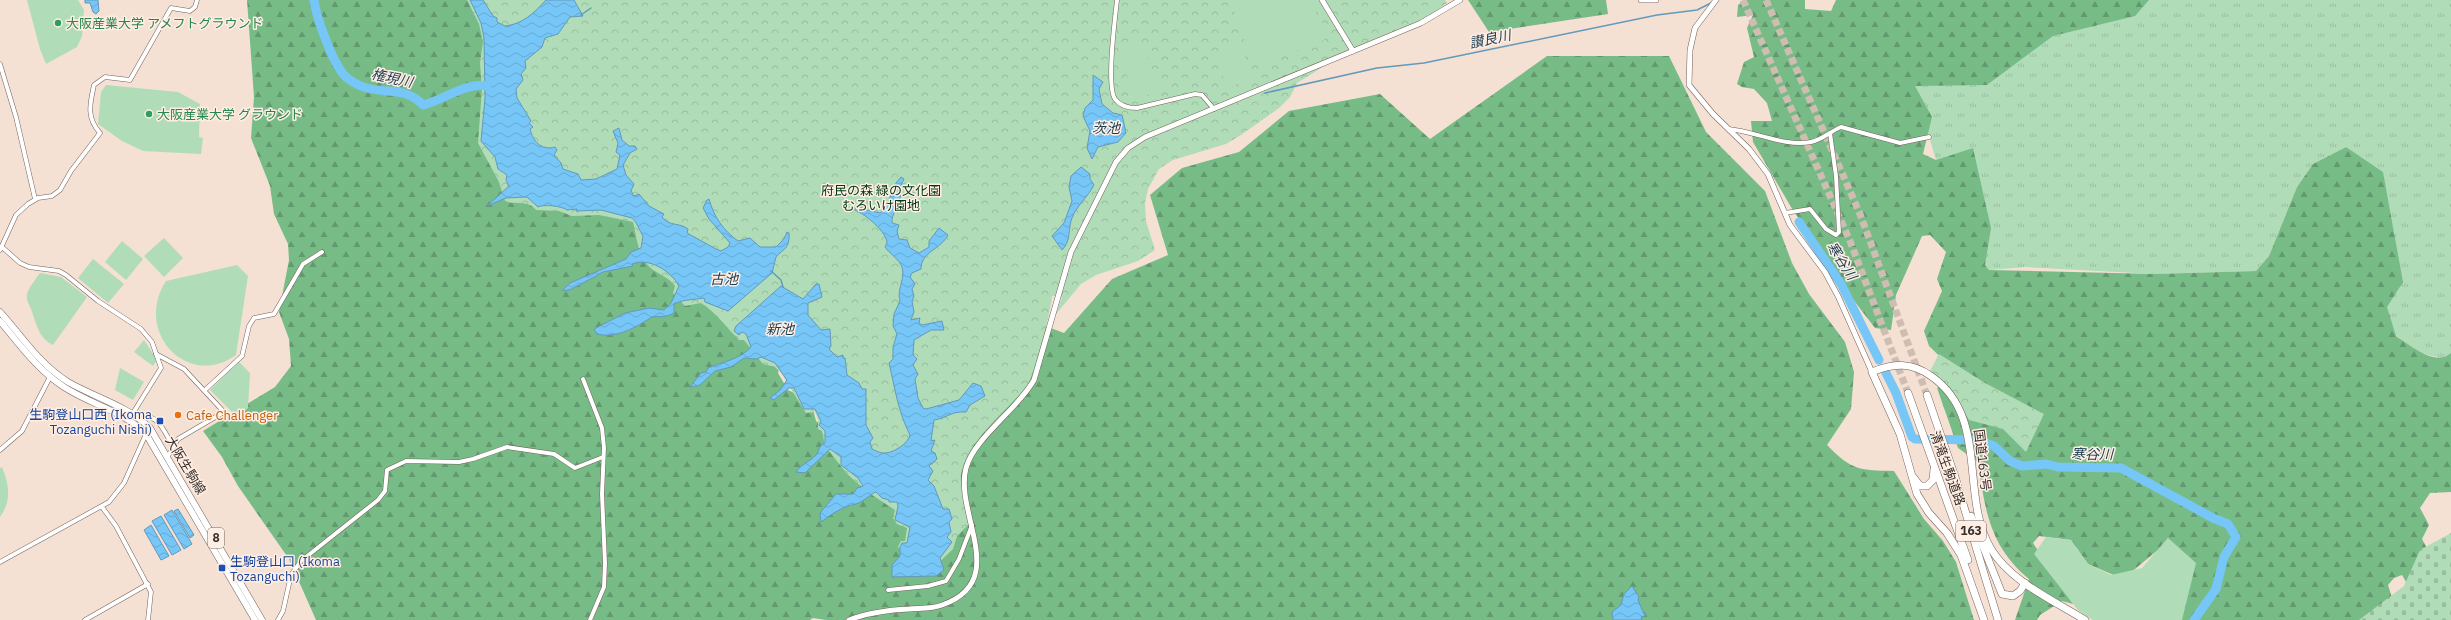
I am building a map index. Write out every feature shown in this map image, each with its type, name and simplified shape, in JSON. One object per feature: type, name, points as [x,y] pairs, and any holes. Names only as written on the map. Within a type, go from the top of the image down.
[{"type":"highway","name":"国道163号","points":[[1872,372],[1888,366],[1902,364],[1923,371],[1951,396],[1967,428],[1971,450],[1977,512],[1985,538],[2001,562],[2026,583],[2085,620]]},
{"type":"highway","name":"163","points":[[1872,372],[1900,434],[1913,484],[1922,504],[1947,533],[1961,555],[1984,620]]},
{"type":"highway","name":"清滝生駒道路","points":[[1908,393],[1962,542],[1984,620]]},
{"type":"highway","name":"清滝生駒道路","points":[[1927,395],[1955,477],[1998,620]]},
{"type":"highway","name":"163","points":[[1908,464],[1914,479],[1920,486],[1931,484],[1935,475],[1926,440]]},
{"type":"highway","name":"163","points":[[1955,477],[1999,590],[2006,596],[2013,596],[2020,591],[2026,583]]},
{"type":"main road","name":"大阪生駒線","points":[[0,312],[30,349],[53,372],[69,382],[133,413],[150,428],[168,456],[262,620]]},
{"type":"main road","name":"大阪生駒線","points":[[0,321],[37,365],[50,377],[82,397],[116,411],[135,423],[146,434],[255,620]]},
{"type":"street","points":[[172,445],[163,428],[152,416],[133,413],[161,368],[152,342],[141,329],[98,301],[66,275],[59,271],[29,267],[20,263],[1,248],[16,215],[35,200],[52,196],[60,190],[71,171],[100,133],[94,125],[89,111],[94,85],[105,77],[130,80],[171,8],[190,11],[195,7],[197,0]]},
{"type":"street","points":[[1117,0],[1111,71],[1111,91],[1115,98],[1130,108],[1137,108],[1195,94],[1202,95],[1214,109]]},
{"type":"street","points":[[1322,0],[1353,51]]},
{"type":"street","points":[[849,620],[879,612],[938,606],[960,596],[972,582],[978,554],[964,486],[969,460],[1004,416],[1026,394],[1034,380],[1068,260],[1116,162],[1135,142],[1422,23],[1460,0]]},
{"type":"street","points":[[1641,0],[1656,0]]},
{"type":"street","points":[[1716,0],[1696,28],[1690,50],[1689,85],[1749,149],[1768,174],[1785,213],[1802,244],[1825,272],[1872,372]]},
{"type":"street","points":[[0,64],[35,200]]},
{"type":"street","points":[[1728,128],[1747,130],[1797,142],[1810,142],[1841,127],[1900,143],[1929,137]]},
{"type":"street","points":[[1785,213],[1810,209],[1830,233],[1836,235],[1839,232],[1836,176],[1830,133]]},
{"type":"street","points":[[205,390],[242,356],[249,326],[254,318],[274,314],[303,264],[322,252]]},
{"type":"street","points":[[156,354],[184,369],[224,412],[178,439],[172,445],[168,456]]},
{"type":"street","points":[[0,450],[15,439],[26,426],[50,377]]},
{"type":"street","points":[[583,379],[602,428],[603,457],[602,494],[605,563],[604,587],[590,620]]},
{"type":"street","points":[[0,562],[109,502],[124,483],[146,434]]},
{"type":"street","points":[[278,620],[283,611],[291,575],[298,565],[378,500],[385,492],[387,470],[397,464],[417,460],[459,462],[507,447],[554,454],[575,468],[603,457]]},
{"type":"street","points":[[102,506],[116,526],[148,584],[151,592],[148,620]]},
{"type":"street","points":[[888,590],[928,586],[946,582],[959,558],[972,525]]},
{"type":"street","points":[[85,620],[148,584]]},
{"type":"green space","name":"大阪産業大学 アメフトグラウンド","points":[[27,0],[78,0],[84,10],[82,36],[77,47],[46,64],[40,49]]},
{"type":"green space","points":[[247,0],[530,0],[783,350],[778,373],[788,390],[811,401],[816,421],[841,439],[947,534],[966,495],[953,471],[1024,318],[1064,333],[1112,279],[1168,255],[1150,195],[1182,168],[1239,152],[1289,111],[1380,94],[1430,139],[1547,56],[1669,56],[1706,132],[1765,191],[1792,263],[1809,294],[1845,342],[1854,372],[1851,409],[1827,445],[1843,460],[1857,467],[1873,470],[1894,471],[1924,519],[1943,541],[1956,562],[1974,620],[826,620],[813,618],[810,620],[316,620],[289,559],[238,486],[222,457],[203,431],[275,387],[291,366],[289,339],[279,312],[289,260],[288,244],[274,214],[270,186],[251,138],[254,97]]},
{"type":"green space","name":"府民の森 緑の文化園 むろいけ園地","points":[[467,0],[1445,0],[1447,3],[1426,18],[1331,57],[1326,65],[1297,83],[1290,97],[1279,108],[1226,144],[1173,160],[1159,169],[1148,189],[1145,203],[1146,221],[1155,250],[1138,261],[1096,275],[1081,284],[1056,314],[1062,297],[1052,296],[1042,343],[1030,381],[1019,396],[978,439],[964,463],[961,476],[961,488],[970,523],[957,536],[953,549],[933,568],[911,559],[898,547],[901,541],[905,541],[907,528],[897,524],[893,518],[895,510],[869,493],[848,475],[825,446],[822,431],[818,429],[818,420],[815,412],[806,413],[781,373],[775,367],[763,364],[744,340],[739,340],[707,307],[701,303],[685,306],[673,293],[675,286],[673,283],[648,265],[641,254],[633,222],[599,215],[572,216],[559,211],[536,210],[529,205],[505,201],[499,182],[478,143],[482,89],[480,63],[483,42],[479,24]]},
{"type":"green space","points":[[1237,0],[1308,0],[1327,30],[1324,40],[1260,65],[1233,22]]},
{"type":"green space","points":[[1468,0],[1606,0],[1608,14],[1489,32]]},
{"type":"green space","points":[[1744,0],[1805,0],[1805,9],[1831,11],[1836,0],[2149,0],[2135,16],[2053,36],[1987,85],[1915,86],[1932,117],[1923,154],[1936,160],[1973,148],[1991,228],[1985,265],[1989,270],[2154,274],[2256,271],[2269,256],[2297,187],[2313,164],[2346,147],[2383,172],[2403,282],[2387,307],[2396,336],[2415,349],[2430,356],[2438,358],[2445,357],[2451,353],[2451,492],[2430,493],[2420,508],[2429,525],[2422,539],[2430,554],[2451,620],[2412,592],[2402,575],[2394,578],[2388,585],[2395,607],[2386,620],[2175,620],[2168,538],[2159,549],[2123,579],[2088,564],[2071,540],[2039,536],[2033,543],[2073,604],[2062,601],[2040,615],[2037,620],[2015,620],[2029,579],[2005,553],[1991,526],[1983,495],[1978,462],[1958,448],[1937,388],[1956,372],[1929,346],[1924,331],[1942,291],[1937,279],[1946,252],[1930,235],[1922,236],[1896,295],[1891,330],[1875,328],[1855,302],[1791,207],[1753,142],[1751,121],[1772,121],[1767,103],[1754,89],[1742,87],[1737,84],[1744,62],[1754,57],[1747,28],[1753,15],[1737,17],[1738,5]]},
{"type":"green space","points":[[2126,0],[2451,0],[2451,354],[2443,357],[2423,353],[2395,334],[2382,321],[2346,147],[2313,164],[2297,187],[2269,256],[2256,271],[2154,274],[2025,267],[1989,270],[1985,265],[1936,160],[1914,86]]},
{"type":"green space","points":[[1237,42],[1254,75],[1229,88],[1211,54]]},
{"type":"green space","points":[[1141,44],[1161,88],[1137,100],[1118,54]]},
{"type":"green space","name":"大阪産業大学 グラウンド","points":[[106,85],[178,92],[200,104],[199,137],[203,138],[201,154],[143,151],[122,141],[98,124],[101,92]]},
{"type":"green space","points":[[164,238],[183,258],[164,277],[144,256]]},
{"type":"green space","points":[[122,241],[143,259],[126,280],[105,262]]},
{"type":"green space","points":[[93,259],[124,284],[108,303],[78,278]]},
{"type":"green space","points":[[237,265],[248,276],[236,355],[218,364],[200,365],[184,360],[171,350],[161,336],[156,319],[158,300],[166,281]]},
{"type":"green space","points":[[40,273],[61,277],[87,297],[53,345],[41,334],[27,298],[29,289]]},
{"type":"green space","points":[[144,340],[157,360],[153,366],[134,352]]},
{"type":"green space","points":[[1939,354],[1985,383],[2044,414],[2026,452],[2003,429],[1969,420],[1950,387],[1929,373]]},
{"type":"green space","points":[[239,362],[250,373],[248,408],[238,418],[210,390]]},
{"type":"green space","points":[[120,368],[144,382],[133,400],[115,390]]},
{"type":"green space","points":[[2,467],[8,486],[8,499],[4,511],[0,517],[0,468]]},
{"type":"green space","points":[[2451,533],[2451,620],[2359,620],[2404,586],[2420,550]]},
{"type":"green space","points":[[2046,537],[2071,540],[2088,564],[2111,575],[2142,568],[2168,538],[2196,563],[2182,620],[2093,620],[2078,610],[2034,554]]},
{"type":"water","points":[[85,0],[98,0],[99,11],[96,14],[93,12],[90,3],[85,3]]},
{"type":"water","name":"古池","points":[[470,0],[483,0],[493,16],[497,18],[497,22],[505,26],[523,20],[546,0],[574,0],[583,16],[570,17],[558,34],[545,38],[542,47],[525,61],[526,68],[521,74],[523,80],[516,89],[517,98],[531,121],[529,123],[533,127],[530,129],[538,144],[546,148],[555,147],[557,150],[554,155],[561,163],[563,169],[578,174],[581,180],[596,179],[617,169],[620,155],[616,152],[618,143],[613,131],[619,128],[622,140],[629,146],[635,146],[637,149],[630,153],[623,165],[626,175],[634,184],[631,191],[634,196],[639,194],[649,206],[664,214],[662,217],[668,222],[685,227],[688,229],[687,233],[721,251],[728,247],[730,243],[709,219],[703,208],[709,199],[720,223],[738,241],[750,238],[760,247],[776,247],[784,239],[787,232],[789,233],[789,242],[784,250],[776,257],[772,273],[728,311],[705,302],[704,298],[685,300],[674,304],[674,313],[671,315],[652,317],[633,328],[612,335],[597,334],[594,329],[625,313],[649,308],[664,310],[671,303],[679,286],[671,275],[659,267],[645,262],[639,262],[632,264],[633,266],[603,272],[572,289],[562,291],[570,283],[626,259],[631,252],[641,248],[643,236],[634,220],[632,218],[601,210],[576,211],[577,209],[567,210],[561,207],[553,206],[538,207],[527,197],[506,198],[487,206],[509,186],[506,180],[507,175],[498,169],[495,157],[481,141],[485,98],[484,38],[481,23]]},
{"type":"water","name":"茨池","points":[[1093,75],[1103,82],[1099,89],[1102,104],[1113,113],[1122,115],[1126,133],[1118,142],[1098,147],[1092,159],[1087,148],[1090,131],[1083,116],[1085,108],[1093,100]]},
{"type":"water","points":[[1081,167],[1090,174],[1090,179],[1094,185],[1074,213],[1067,243],[1062,250],[1052,236],[1064,223],[1072,201],[1069,187],[1071,176]]},
{"type":"water","name":"新池","points":[[901,177],[904,179],[900,188],[900,200],[892,220],[892,223],[899,225],[897,231],[899,239],[907,240],[910,248],[919,253],[929,247],[929,241],[939,228],[948,235],[941,244],[924,258],[921,269],[912,273],[910,277],[915,284],[912,289],[914,296],[912,301],[914,312],[911,320],[920,318],[919,323],[922,325],[942,321],[944,330],[931,330],[914,340],[913,355],[917,359],[913,365],[918,374],[915,379],[918,398],[923,408],[926,409],[959,400],[973,383],[981,386],[985,396],[970,405],[966,412],[956,413],[934,420],[931,441],[935,440],[931,451],[935,453],[937,459],[929,466],[933,471],[928,480],[934,486],[943,509],[949,509],[952,519],[949,522],[951,532],[947,537],[952,542],[940,558],[944,570],[936,576],[892,577],[892,565],[900,556],[900,547],[902,543],[907,543],[910,527],[895,520],[898,506],[897,502],[889,502],[889,500],[882,498],[876,492],[859,503],[838,511],[821,522],[820,513],[836,494],[853,494],[857,488],[863,486],[858,478],[841,465],[841,457],[830,449],[805,473],[796,472],[800,467],[814,457],[821,445],[825,443],[825,431],[819,425],[821,421],[815,409],[804,409],[794,388],[789,388],[774,400],[770,398],[780,390],[787,380],[775,363],[761,357],[757,359],[744,358],[731,367],[715,371],[700,385],[690,387],[701,373],[706,372],[708,368],[737,357],[751,347],[746,334],[742,332],[739,335],[734,331],[736,326],[781,286],[803,299],[816,284],[819,284],[822,297],[808,303],[808,315],[821,330],[830,329],[831,346],[829,349],[837,357],[843,355],[843,358],[845,358],[847,375],[859,383],[862,389],[866,389],[866,425],[873,438],[870,442],[872,449],[880,453],[887,453],[903,445],[910,435],[900,409],[889,363],[893,359],[893,347],[897,334],[893,326],[894,314],[900,301],[899,291],[903,273],[902,268],[900,263],[885,247],[887,243],[886,239],[880,229],[870,219],[855,210],[855,207],[861,205],[863,209],[880,213],[887,205],[894,187]]},
{"type":"water","points":[[178,509],[194,535],[190,538],[174,511]]},
{"type":"water","points":[[172,510],[192,544],[184,549],[164,515]]},
{"type":"water","points":[[161,516],[181,550],[172,555],[152,521]]},
{"type":"water","points":[[151,525],[169,556],[161,560],[144,530]]},
{"type":"water","points":[[1632,586],[1639,597],[1638,600],[1644,614],[1647,615],[1641,617],[1642,620],[1613,620],[1612,612],[1621,605],[1624,594]]},
{"type":"waterway","name":"権現川","points":[[314,0],[321,26],[337,65],[343,74],[356,84],[375,90],[404,93],[417,99],[423,105],[463,89],[479,85],[487,86]]},
{"type":"waterway","name":"讃良川","points":[[1265,93],[1377,68],[1424,63],[1657,15],[1697,10],[1711,3]]},
{"type":"waterway","points":[[581,15],[591,8]]},
{"type":"waterway","name":"寒谷川","points":[[1799,222],[1841,284],[1879,360]]},
{"type":"waterway","points":[[771,271],[781,280],[783,287]]},
{"type":"waterway","name":"寒谷川","points":[[1886,373],[1896,393],[1912,437],[1915,439],[1978,440],[1994,446],[2010,461],[2022,466],[2046,464],[2058,467],[2121,468],[2213,518],[2228,524],[2236,537],[2224,557],[2216,589],[2194,620]]},
{"type":"tunnel","points":[[1743,0],[1850,241],[1908,393]]},
{"type":"tunnel","points":[[1766,0],[1860,214],[1927,395]]},
{"type":"place","name":"大阪産業大学 アメフトグラウンド","points":[[58,23]]},
{"type":"place","name":"大阪産業大学 グラウンド","points":[[149,114]]},
{"type":"place","name":"Cafe Challenger","points":[[178,415]]},
{"type":"place","name":"生駒登山口西 (Ikoma Tozanguchi Nishi)","points":[[160,421]]},
{"type":"place","name":"生駒登山口 (Ikoma Tozanguchi)","points":[[222,568]]}]
